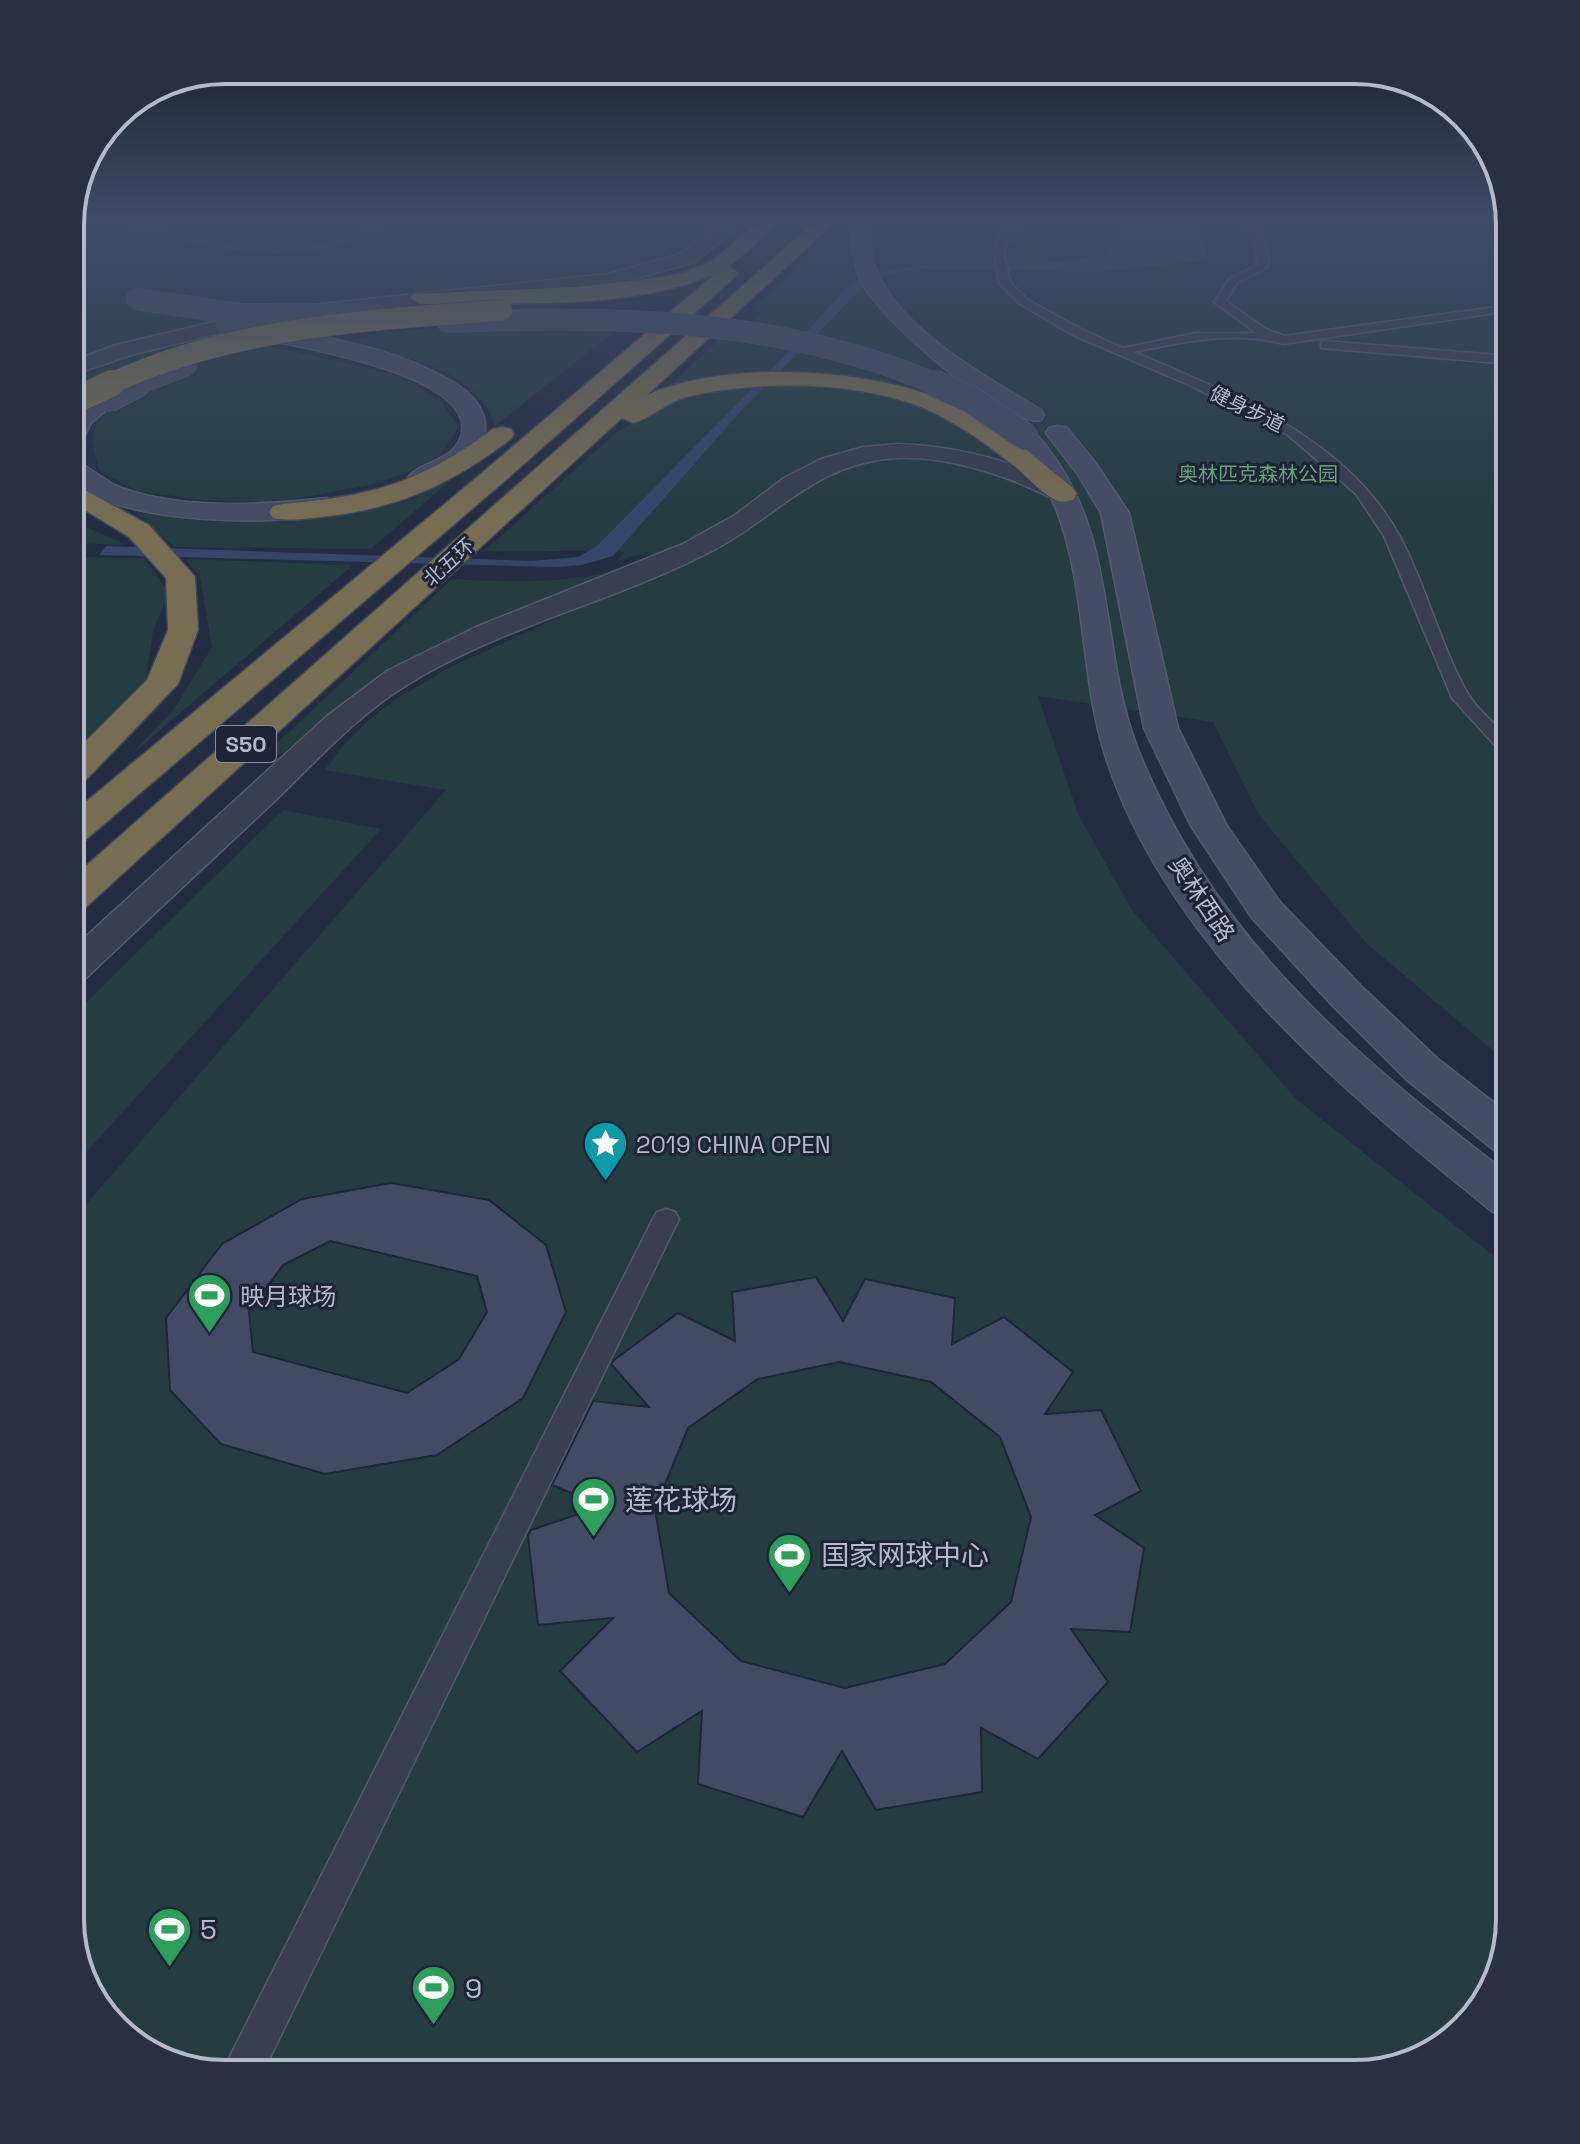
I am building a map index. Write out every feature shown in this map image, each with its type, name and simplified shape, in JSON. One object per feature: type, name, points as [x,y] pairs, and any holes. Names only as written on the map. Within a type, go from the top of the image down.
[{"type":"highway","points":[[88,400],[150,368],[254,340],[384,321]]},
{"type":"highway","points":[[546,400],[647,321]]},
{"type":"highway","name":"北五环","points":[[84,822],[409,548],[669,321]]},
{"type":"highway","name":"北五环","points":[[84,888],[717,321]]},
{"type":"highway","points":[[551,471],[658,399],[701,387],[791,379],[874,387],[914,397],[952,413],[980,428],[1064,494]]},
{"type":"highway","points":[[283,512],[362,505],[398,496],[459,467],[521,419]]},
{"type":"highway","points":[[84,498],[139,531],[180,577],[183,592],[183,630],[162,684],[84,763]]},
{"type":"main road","points":[[88,400],[183,366],[320,336],[454,321]]},
{"type":"main road","points":[[625,321],[739,332],[868,358],[964,396],[1011,424],[1038,428]]},
{"type":"main road","points":[[724,321],[798,331],[872,348],[940,370],[1038,428]]},
{"type":"main road","points":[[902,321],[1038,428]]},
{"type":"main road","points":[[84,479],[117,495],[153,503],[283,512],[358,500],[417,480],[442,468],[472,442],[476,423],[462,399],[436,380],[324,346],[226,326]]},
{"type":"main road","name":"奥林西路","points":[[1038,428],[1044,456],[1078,527],[1104,678],[1119,744],[1149,813],[1186,880],[1205,911],[1250,966],[1327,1049],[1496,1188]]},
{"type":"main road","name":"奥林西路","points":[[1038,428],[1088,470],[1102,498],[1115,513],[1161,728],[1217,838],[1266,910],[1347,996],[1423,1070],[1496,1128]]},
{"type":"street","points":[[84,365],[124,350],[245,321]]},
{"type":"street","name":"健身步道","points":[[1058,321],[1293,432],[1361,491],[1392,536],[1461,698],[1496,735]]},
{"type":"street","points":[[1247,321],[1262,332],[1283,340],[1417,321]]},
{"type":"street","points":[[1124,351],[1223,333],[1431,356],[1496,359]]},
{"type":"street","points":[[84,959],[316,742],[397,678],[420,664],[508,625],[692,551],[741,522],[815,470],[879,453],[952,453],[1001,466],[1064,494]]},
{"type":"street","points":[[248,2060],[666,1219]]},
{"type":"green space","points":[[84,321],[221,321],[143,337],[84,356]]},
{"type":"green space","name":"国家网球中心","points":[[753,321],[1496,321],[1496,1053],[1365,942],[1259,815],[1213,722],[1038,696],[1078,814],[1132,910],[1296,1099],[1496,1258],[1495,1937],[1485,1973],[1467,2005],[1441,2031],[1409,2049],[1373,2059],[1355,2060],[216,2060],[180,2053],[147,2036],[119,2012],[95,1973],[85,1937],[84,1919],[84,1207],[446,790],[325,770],[350,739],[390,704],[444,670],[673,565],[658,557],[645,555],[617,561],[624,552],[484,551],[617,432],[645,416],[663,392],[724,335],[735,337]]},
{"type":"green space","points":[[523,325],[621,326],[495,426],[484,403],[455,377],[418,361],[339,342],[416,329]]},
{"type":"green space","points":[[219,334],[404,377],[442,403],[459,427],[440,455],[406,473],[370,485],[278,502],[203,500],[137,491],[100,471],[94,448],[94,430],[103,416],[123,402],[95,382],[84,389],[84,375],[143,352]]},
{"type":"green space","points":[[451,480],[371,549],[175,547],[130,508],[221,517],[293,518],[377,508],[411,500]]},
{"type":"green space","points":[[84,526],[127,545],[84,543]]},
{"type":"green space","points":[[84,557],[144,558],[169,593],[153,631],[145,683],[84,746]]},
{"type":"green space","points":[[185,559],[353,565],[131,755],[174,709],[212,647],[200,577]]},
{"type":"green space","points":[[608,572],[524,606],[432,649],[360,692],[283,753],[261,758],[452,579],[550,580]]},
{"type":"green space","points":[[283,810],[381,829],[84,1155],[84,1004]]},
{"type":"water","points":[[816,321],[830,321],[741,411],[613,556],[582,565],[557,567],[99,555],[106,546],[532,561],[578,557],[597,546]]},
{"type":"building","name":"映月球场","points":[[391,1183],[489,1200],[546,1245],[566,1312],[523,1398],[437,1455],[325,1474],[221,1444],[170,1390],[166,1318],[222,1244],[302,1199]],"holes":[[[330,1241],[477,1276],[487,1312],[459,1359],[407,1393],[253,1352],[249,1312],[283,1265]]]},
{"type":"building","name":"莲花球场","points":[[816,1277],[843,1321],[865,1279],[955,1298],[952,1344],[1004,1317],[1073,1372],[1045,1414],[1101,1410],[1141,1491],[1095,1515],[1144,1548],[1130,1632],[1071,1629],[1108,1682],[1038,1759],[981,1728],[982,1792],[876,1810],[842,1751],[803,1817],[698,1784],[702,1711],[637,1752],[560,1671],[613,1618],[538,1625],[528,1536],[531,1530],[603,1506],[552,1485],[593,1401],[649,1407],[611,1364],[614,1360],[678,1313],[735,1341],[732,1292]],"holes":[[[839,1362],[931,1382],[1000,1437],[1031,1517],[1011,1602],[945,1664],[845,1688],[741,1661],[669,1593],[655,1509],[688,1428],[758,1379]]]},
{"type":"place","name":"2019 CHINA OPEN","points":[[605,1183]]},
{"type":"place","name":"映月球场","points":[[209,1335]]},
{"type":"place","name":"莲花球场","points":[[594,1539]]},
{"type":"place","name":"国家网球中心","points":[[790,1594]]},
{"type":"place","name":"5","points":[[169,1968]]},
{"type":"place","name":"9","points":[[434,2027]]},
{"type":"park label","name":"奥林匹克森林公园","points":[[1258,474]]}]
